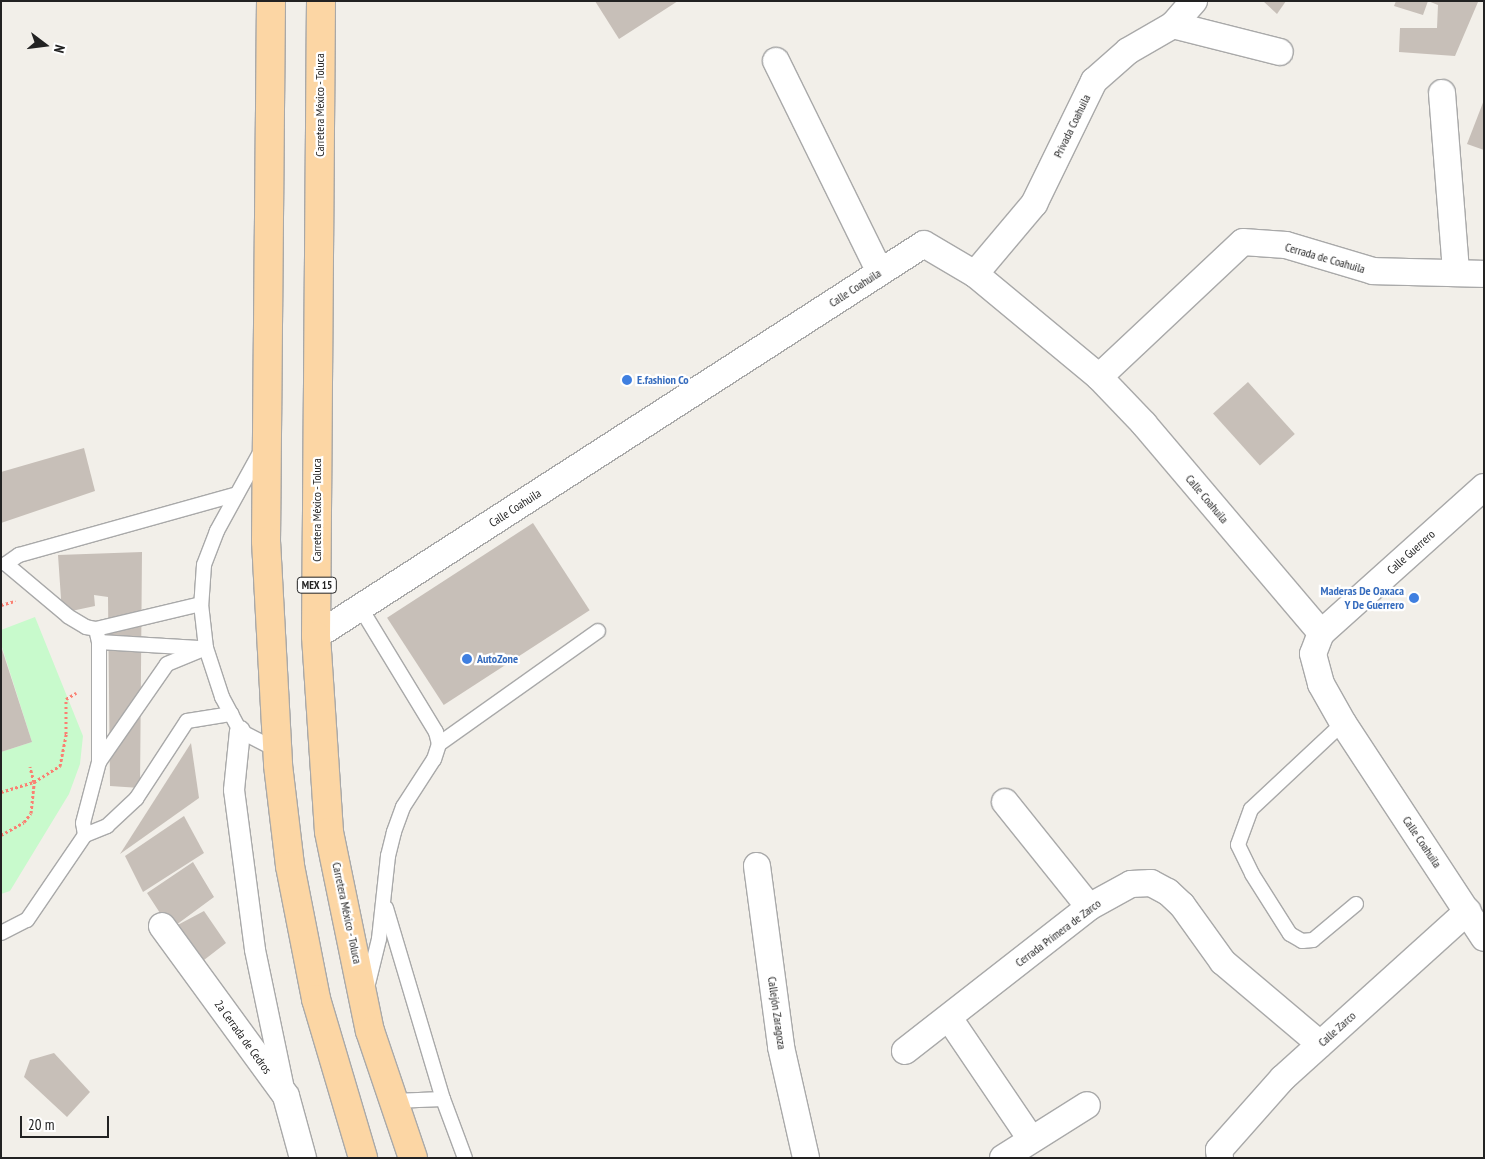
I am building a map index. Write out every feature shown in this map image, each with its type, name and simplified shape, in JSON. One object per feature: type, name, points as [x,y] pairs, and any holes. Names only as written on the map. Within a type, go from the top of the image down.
[{"type":"main road","points":[[271,1],[266,442],[268,617],[276,750],[290,866],[304,945],[316,999],[363,1158]]},
{"type":"main road","name":"Carretera México - Toluca","points":[[321,1],[316,636],[329,832],[365,996],[370,1031],[413,1158]]},
{"type":"street","name":"Privada Coahuila","points":[[976,274],[1034,204],[1094,81],[1128,52],[1173,25],[1194,1]]},
{"type":"street","points":[[1173,25],[1280,52]]},
{"type":"street","points":[[776,61],[880,272]]},
{"type":"street","points":[[1442,93],[1456,271]]},
{"type":"street","name":"Cerrada de Coahuila","points":[[1099,377],[1243,242],[1286,245],[1373,271],[1456,271],[1484,274]]},
{"type":"street","name":"Calle Coahuila","points":[[316,636],[924,244],[976,274],[1099,377],[1144,424],[1321,633],[1314,654],[1315,668],[1343,723],[1484,938]]},
{"type":"street","name":"Calle Guerrero","points":[[1321,633],[1484,487]]},
{"type":"street","points":[[236,722],[234,790],[255,950],[286,1096]]},
{"type":"street","points":[[1006,802],[1089,907]]},
{"type":"street","name":"Callejón Zaragoza","points":[[757,866],[781,1047],[806,1158]]},
{"type":"street","name":"Cerrada Primera de Zarco","points":[[905,1051],[1089,907],[1131,884],[1151,883],[1168,892],[1182,905],[1223,962],[1320,1044]]},
{"type":"street","name":"Calle Zarco","points":[[1220,1158],[1219,1150],[1283,1078],[1468,911]]},
{"type":"street","name":"2a Cerrada de Cedros","points":[[162,926],[286,1096],[303,1158]]},
{"type":"street","points":[[949,1018],[1030,1139]]},
{"type":"street","points":[[1003,1158],[1030,1139],[1087,1105]]},
{"type":"lane","points":[[266,442],[217,531],[204,565],[201,604],[206,648],[222,697],[236,722],[276,750]]},
{"type":"lane","points":[[206,648],[97,636],[68,616],[6,564],[18,555],[237,494]]},
{"type":"lane","points":[[97,636],[201,604]]},
{"type":"lane","points":[[360,607],[436,732],[439,744],[434,759],[403,807],[394,832],[388,856],[385,903],[365,996]]},
{"type":"lane","points":[[439,744],[598,631]]},
{"type":"lane","points":[[85,835],[83,823],[99,762],[97,636]]},
{"type":"lane","points":[[99,762],[167,664],[206,648]]},
{"type":"lane","points":[[1,933],[27,920],[85,835],[107,826],[136,799],[187,721],[236,722]]},
{"type":"lane","points":[[1343,723],[1251,809],[1238,845],[1252,874],[1290,934],[1302,941],[1314,940],[1356,904]]},
{"type":"lane","points":[[385,903],[443,1099],[465,1158]]},
{"type":"lane","points":[[394,1101],[443,1099]]},
{"type":"path","points":[[1,605],[20,600]]},
{"type":"path","points":[[1,792],[34,782],[60,766],[66,734],[66,700],[76,695],[77,685]]},
{"type":"path","points":[[1,835],[24,822],[31,813],[34,782],[30,767]]},
{"type":"green space","points":[[35,617],[83,736],[80,764],[69,794],[10,891],[1,894],[1,752],[32,742],[1,644],[1,630]]},
{"type":"building","points":[[595,1],[678,1],[619,39]]},
{"type":"building","points":[[1263,1],[1286,1],[1277,14]]},
{"type":"building","points":[[1396,1],[1428,1],[1423,15],[1394,6]]},
{"type":"building","points":[[1428,1],[1478,2],[1455,56],[1399,52],[1400,28],[1437,28],[1438,5]]},
{"type":"building","points":[[1484,100],[1484,150],[1467,144]]},
{"type":"building","points":[[1248,382],[1295,434],[1260,465],[1213,413]]},
{"type":"building","points":[[84,448],[95,491],[1,523],[1,472]]},
{"type":"building","name":"AutoZone","points":[[533,523],[590,610],[444,705],[387,618]]},
{"type":"building","points":[[142,552],[140,788],[110,786],[108,597],[94,595],[95,606],[62,613],[58,555]]},
{"type":"building","points":[[1,646],[32,742],[1,752]]},
{"type":"building","points":[[191,743],[199,798],[120,854]]},
{"type":"building","points":[[184,816],[204,853],[143,892],[125,856]]},
{"type":"building","points":[[193,862],[214,897],[172,928],[204,911],[226,943],[195,967],[147,893]]},
{"type":"building","points":[[54,1053],[90,1092],[67,1117],[24,1077],[30,1060]]},
{"type":"place","name":"E.fashion Co","points":[[627,380]]},
{"type":"place","name":"Maderas De Oaxaca Y De Guerrero","points":[[1414,598]]},
{"type":"place","name":"AutoZone","points":[[467,659]]}]
